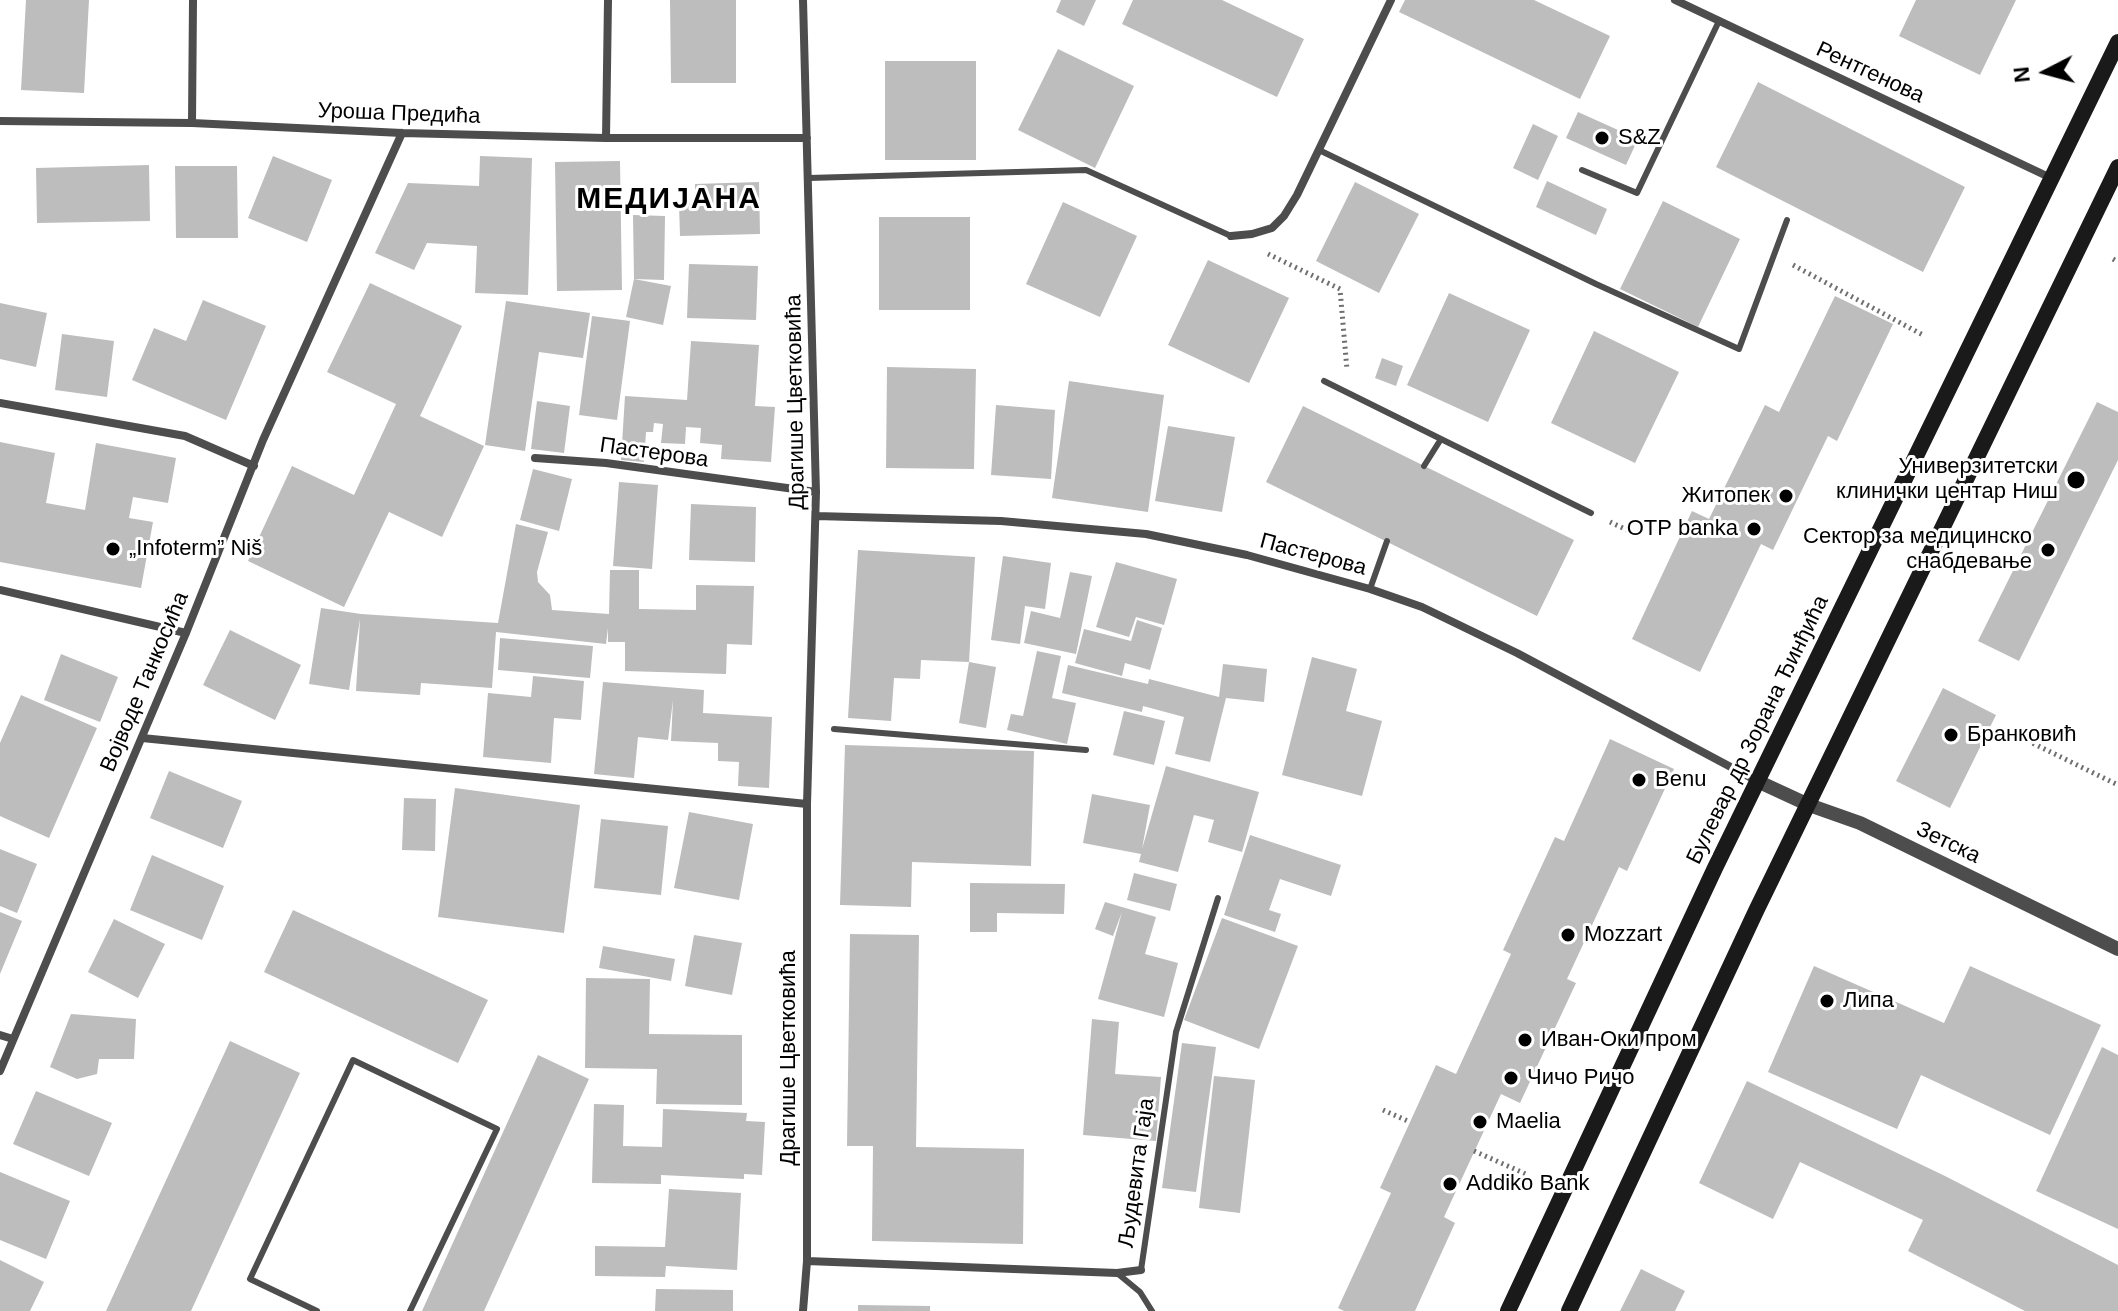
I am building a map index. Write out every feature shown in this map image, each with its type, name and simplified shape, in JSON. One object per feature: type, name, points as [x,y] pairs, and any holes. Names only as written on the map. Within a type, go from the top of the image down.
[{"type":"main road","name":"Булевар др Зорана Ђинђића","points":[[1508,1311],[1757,781],[2118,42]]},
{"type":"main road","points":[[1569,1311],[1756,911],[2118,167]]},
{"type":"street","points":[[192,123],[193,0]]},
{"type":"street","points":[[606,138],[608,0]]},
{"type":"street","name":"Драгише Цветковића","points":[[803,0],[816,492],[807,804],[807,1261],[803,1311]]},
{"type":"street","points":[[1231,236],[1272,228],[1284,216],[1391,0]]},
{"type":"street","name":"Рентгенова","points":[[1675,0],[2051,178]]},
{"type":"street","name":"Уроша Предића","points":[[0,121],[192,123],[606,138],[807,138]]},
{"type":"street","name":"Војводе Танкосића","points":[[0,1071],[186,633],[263,440],[402,133]]},
{"type":"street","points":[[0,403],[185,436],[254,466]]},
{"type":"street","name":"Пастерова","points":[[535,458],[606,463],[816,492]]},
{"type":"street","name":"Пастерова","points":[[816,516],[1001,521],[1146,534],[1247,555],[1370,589],[1422,607],[1517,653],[1757,781]]},
{"type":"street","points":[[0,590],[186,633]]},
{"type":"street","points":[[142,738],[807,804]]},
{"type":"street","name":"Зетска","points":[[1757,781],[1809,805],[1860,823],[2118,949]]},
{"type":"street","points":[[0,1035],[13,1039]]},
{"type":"street","name":"Људевита Гаја","points":[[807,1261],[1117,1273],[1141,1270]]},
{"type":"lane","points":[[1582,170],[1637,193],[1719,21]]},
{"type":"lane","points":[[1319,150],[1596,284],[1739,349],[1787,220]]},
{"type":"lane","points":[[809,178],[1086,170],[1231,236]]},
{"type":"lane","points":[[1324,381],[1591,513]]},
{"type":"lane","points":[[1424,466],[1441,439]]},
{"type":"lane","points":[[1370,589],[1387,541]]},
{"type":"lane","points":[[834,729],[1086,750]]},
{"type":"lane","name":"Људевита Гаја","points":[[1141,1270],[1176,1032],[1218,898]]},
{"type":"lane","points":[[317,1311],[250,1279],[353,1060],[497,1129],[410,1311]]},
{"type":"lane","points":[[1117,1273],[1140,1292],[1152,1311]]},
{"type":"path","points":[[1231,236],[1340,289],[1349,394]]},
{"type":"path","points":[[1774,255],[1923,335]]},
{"type":"path","points":[[1591,513],[1642,537]]},
{"type":"path","points":[[2022,738],[2118,785]]},
{"type":"path","points":[[1383,1110],[1410,1122]]},
{"type":"path","points":[[1474,1151],[1528,1175]]},
{"type":"building","points":[[26,0],[89,0],[84,93],[21,90]]},
{"type":"building","points":[[670,0],[736,0],[736,83],[671,83]]},
{"type":"building","points":[[1061,0],[1096,0],[1084,26],[1056,12]]},
{"type":"building","points":[[1133,0],[1222,0],[1304,39],[1277,97],[1122,24]]},
{"type":"building","points":[[1405,0],[1534,0],[1610,36],[1580,99],[1399,12]]},
{"type":"building","points":[[1916,0],[2016,0],[1980,75],[1899,36]]},
{"type":"building","points":[[1058,49],[1134,86],[1095,168],[1018,130]]},
{"type":"building","points":[[885,61],[976,61],[976,160],[885,160]]},
{"type":"building","points":[[1758,82],[1965,187],[1923,272],[1716,167]]},
{"type":"building","name":"S&Z","points":[[1578,112],[1638,139],[1626,165],[1566,138]]},
{"type":"building","points":[[1533,124],[1558,136],[1538,180],[1513,168]]},
{"type":"building","points":[[273,156],[332,180],[307,242],[248,218]]},
{"type":"building","points":[[480,156],[532,158],[528,295],[475,293],[477,246],[427,243],[414,270],[375,253],[408,183],[479,186]]},
{"type":"building","points":[[620,161],[622,290],[557,291],[555,162]]},
{"type":"building","points":[[149,165],[150,221],[37,223],[36,168]]},
{"type":"building","points":[[175,166],[237,166],[238,238],[176,238]]},
{"type":"building","points":[[1547,181],[1607,209],[1596,235],[1536,207]]},
{"type":"building","points":[[759,182],[760,234],[680,236],[679,204],[695,203],[695,184]]},
{"type":"building","points":[[1355,182],[1419,214],[1379,293],[1316,261]]},
{"type":"building","points":[[1663,201],[1740,239],[1698,327],[1620,289]]},
{"type":"building","points":[[1063,202],[1137,236],[1100,317],[1026,284]]},
{"type":"building","points":[[633,215],[665,216],[664,280],[634,279]]},
{"type":"building","points":[[879,217],[970,217],[970,310],[879,310]]},
{"type":"building","points":[[1208,260],[1289,298],[1249,383],[1168,345]]},
{"type":"building","points":[[689,264],[758,266],[756,320],[687,318]]},
{"type":"building","points":[[634,279],[671,286],[663,325],[626,317]]},
{"type":"building","points":[[370,283],[462,326],[420,416],[484,446],[442,537],[389,512],[344,607],[248,561],[292,466],[354,495],[396,404],[327,372]]},
{"type":"building","points":[[1449,293],[1530,330],[1488,422],[1407,385]]},
{"type":"building","points":[[1835,296],[1893,324],[1837,441],[1828,436],[1773,550],[1761,544],[1700,672],[1632,639],[1692,511],[1709,519],[1765,405],[1779,412]]},
{"type":"building","points":[[203,300],[266,326],[226,420],[132,380],[154,328],[186,341]]},
{"type":"building","points":[[506,301],[590,313],[583,358],[539,352],[525,451],[485,445]]},
{"type":"building","points":[[0,303],[47,313],[36,367],[0,359]]},
{"type":"building","points":[[592,316],[630,321],[617,420],[579,415]]},
{"type":"building","points":[[1594,331],[1679,372],[1635,463],[1551,423]]},
{"type":"building","points":[[62,334],[114,341],[107,397],[55,390]]},
{"type":"building","points":[[691,341],[759,345],[755,406],[775,407],[771,462],[721,459],[722,445],[700,443],[701,428],[686,427],[685,444],[661,443],[663,424],[654,423],[653,432],[646,432],[644,462],[621,460],[625,396],[687,400]]},
{"type":"building","points":[[1382,358],[1403,366],[1396,386],[1375,378]]},
{"type":"building","points":[[887,367],[976,369],[974,469],[886,468]]},
{"type":"building","points":[[1069,381],[1164,395],[1148,512],[1052,498]]},
{"type":"building","points":[[537,401],[570,406],[564,453],[531,449]]},
{"type":"building","name":"Сектор за медицинско снабдевање","points":[[2097,402],[2118,412],[2118,460],[2019,661],[1978,641]]},
{"type":"building","points":[[996,405],[1055,410],[1051,479],[991,475]]},
{"type":"building","points":[[1303,406],[1574,540],[1537,616],[1266,482]]},
{"type":"building","points":[[1168,426],[1235,437],[1222,512],[1155,501]]},
{"type":"building","points":[[0,442],[55,453],[46,503],[85,510],[96,443],[176,458],[168,503],[133,497],[129,518],[153,522],[141,588],[0,562]]},
{"type":"building","points":[[533,469],[572,479],[559,531],[520,520]]},
{"type":"building","points":[[619,482],[658,485],[652,569],[613,566]]},
{"type":"building","points":[[691,504],[756,507],[755,562],[689,560]]},
{"type":"building","points":[[516,524],[548,532],[537,572],[538,582],[550,595],[552,610],[609,614],[610,570],[639,570],[639,609],[696,610],[696,585],[754,586],[752,645],[727,644],[726,674],[625,671],[625,642],[608,642],[608,628],[606,644],[496,632],[492,688],[421,683],[420,695],[356,691],[360,619],[349,690],[309,684],[321,608],[361,614],[498,623]]},
{"type":"building","points":[[858,550],[975,557],[969,662],[921,660],[920,679],[894,678],[891,721],[848,718]]},
{"type":"building","points":[[1003,556],[1051,563],[1045,609],[1025,606],[1020,644],[991,640]]},
{"type":"building","points":[[1116,562],[1177,579],[1164,625],[1136,617],[1129,637],[1096,627]]},
{"type":"building","points":[[1070,572],[1092,576],[1076,654],[1024,643],[1031,611],[1060,618]]},
{"type":"building","points":[[1137,620],[1162,628],[1150,670],[1125,663],[1122,676],[1075,663],[1084,629],[1131,641]]},
{"type":"building","points":[[230,630],[301,665],[275,720],[203,685]]},
{"type":"building","points":[[500,638],[593,646],[590,678],[498,670]]},
{"type":"building","points":[[1037,651],[1061,656],[1052,698],[1076,703],[1067,744],[1007,730],[1011,714],[1023,716]]},
{"type":"building","points":[[61,654],[118,677],[100,722],[44,700]]},
{"type":"building","points":[[1312,657],[1357,669],[1346,711],[1382,721],[1362,796],[1282,775]]},
{"type":"building","points":[[969,662],[996,667],[986,728],[959,723]]},
{"type":"building","points":[[1223,664],[1267,669],[1264,702],[1226,698],[1210,762],[1175,754],[1184,717],[1143,706],[1142,712],[1062,693],[1068,665],[1148,684],[1149,679],[1219,697]]},
{"type":"building","points":[[533,676],[584,681],[581,720],[554,718],[551,763],[483,757],[488,693],[531,697]]},
{"type":"building","points":[[603,682],[704,690],[703,713],[772,717],[769,788],[738,786],[739,762],[718,761],[718,743],[671,741],[673,700],[668,740],[638,737],[634,778],[594,774]]},
{"type":"building","points":[[1943,688],[1996,715],[1950,808],[1896,781]]},
{"type":"building","points":[[21,695],[97,728],[49,838],[0,816],[0,743]]},
{"type":"building","points":[[1124,711],[1165,721],[1154,765],[1113,755]]},
{"type":"building","points":[[1610,739],[1674,769],[1627,871],[1619,867],[1567,979],[1576,983],[1520,1103],[1501,1094],[1444,1217],[1455,1223],[1415,1311],[1344,1311],[1338,1308],[1391,1193],[1380,1188],[1436,1065],[1456,1074],[1511,954],[1503,950],[1555,837],[1564,841]]},
{"type":"building","points":[[845,745],[1034,751],[1031,866],[912,862],[911,907],[840,905]]},
{"type":"building","points":[[1166,766],[1259,792],[1242,852],[1208,842],[1214,820],[1194,815],[1178,872],[1139,862],[1141,854],[1083,843],[1092,794],[1150,805],[1142,849]]},
{"type":"building","points":[[169,771],[242,801],[223,848],[150,818]]},
{"type":"building","points":[[455,788],[580,805],[564,933],[438,917]]},
{"type":"building","points":[[404,798],[436,799],[435,851],[402,850]]},
{"type":"building","points":[[689,812],[753,824],[739,900],[674,888]]},
{"type":"building","points":[[601,819],[668,826],[661,895],[594,888]]},
{"type":"building","points":[[1250,835],[1341,865],[1331,896],[1280,879],[1269,910],[1281,914],[1275,932],[1224,915]]},
{"type":"building","points":[[0,849],[37,864],[17,913],[0,906]]},
{"type":"building","points":[[152,855],[224,886],[202,940],[130,910]]},
{"type":"building","points":[[1134,873],[1177,884],[1170,911],[1127,900]]},
{"type":"building","points":[[970,883],[1065,884],[1064,914],[997,913],[997,932],[970,932]]},
{"type":"building","points":[[1105,902],[1156,917],[1145,954],[1178,963],[1164,1017],[1098,999],[1122,912],[1113,936],[1095,929]]},
{"type":"building","points":[[293,910],[488,1000],[458,1063],[264,972]]},
{"type":"building","points":[[0,912],[22,921],[0,974]]},
{"type":"building","points":[[1222,918],[1298,946],[1259,1049],[1184,1020]]},
{"type":"building","points":[[114,919],[165,944],[138,998],[88,972]]},
{"type":"building","points":[[850,934],[919,935],[916,1147],[1024,1149],[1023,1244],[872,1241],[873,1146],[847,1146]]},
{"type":"building","points":[[694,935],[742,943],[732,995],[685,986]]},
{"type":"building","points":[[603,946],[675,959],[671,981],[599,968]]},
{"type":"building","points":[[1814,966],[1944,1023],[1970,966],[2101,1025],[2050,1135],[1921,1075],[1897,1129],[1768,1072]]},
{"type":"building","points":[[586,978],[650,979],[649,1034],[742,1035],[742,1105],[656,1104],[657,1069],[585,1068]]},
{"type":"building","points":[[71,1014],[136,1019],[134,1059],[99,1059],[97,1074],[77,1079],[50,1067]]},
{"type":"building","points":[[1092,1019],[1119,1022],[1115,1074],[1161,1077],[1156,1141],[1083,1135]]},
{"type":"building","points":[[230,1041],[300,1073],[191,1311],[106,1311]]},
{"type":"building","points":[[1182,1043],[1216,1047],[1196,1192],[1162,1188]]},
{"type":"building","points":[[2102,1047],[2118,1055],[2118,1229],[2036,1191]]},
{"type":"building","points":[[538,1055],[589,1079],[525,1221],[484,1311],[422,1311]]},
{"type":"building","points":[[1214,1076],[1255,1080],[1240,1213],[1199,1208]]},
{"type":"building","points":[[1747,1081],[1945,1176],[2118,1265],[2118,1311],[2025,1311],[1908,1251],[1923,1220],[1800,1162],[1773,1219],[1699,1183]]},
{"type":"building","points":[[36,1091],[112,1123],[89,1176],[13,1144]]},
{"type":"building","points":[[594,1104],[624,1105],[623,1146],[662,1147],[663,1109],[747,1113],[746,1121],[765,1122],[762,1175],[744,1174],[744,1179],[661,1175],[661,1184],[592,1183]]},
{"type":"building","points":[[0,1172],[70,1201],[46,1259],[0,1240]]},
{"type":"building","points":[[669,1189],[741,1193],[737,1270],[666,1266],[665,1277],[595,1276],[595,1246],[665,1247]]},
{"type":"building","points":[[0,1260],[44,1282],[30,1311],[0,1311]]},
{"type":"building","points":[[1641,1269],[1685,1291],[1675,1311],[1620,1311]]},
{"type":"building","points":[[656,1289],[733,1290],[733,1311],[655,1311]]},
{"type":"building","points":[[858,1305],[930,1306],[930,1311],[858,1311]]},
{"type":"place","name":"S&Z","points":[[1602,138]]},
{"type":"place","name":"Универзитетски клинички центар Ниш","points":[[2076,480]]},
{"type":"place","name":"Житопек","points":[[1786,496]]},
{"type":"place","name":"OTP banka","points":[[1754,529]]},
{"type":"place","name":"„Infoterm” Niš","points":[[113,549]]},
{"type":"place","name":"Сектор за медицинско снабдевање","points":[[2048,550]]},
{"type":"place","name":"Бранковић","points":[[1951,735]]},
{"type":"place","name":"Benu","points":[[1639,780]]},
{"type":"place","name":"Mozzart","points":[[1568,935]]},
{"type":"place","name":"Липа","points":[[1827,1001]]},
{"type":"place","name":"Иван-Оки пром","points":[[1525,1040]]},
{"type":"place","name":"Чичо Ричо","points":[[1511,1078]]},
{"type":"place","name":"Maelia","points":[[1480,1122]]},
{"type":"place","name":"Addiko Bank","points":[[1450,1184]]},
{"type":"district","name":"МЕДИЈАНА","points":[[669,200]]}]
